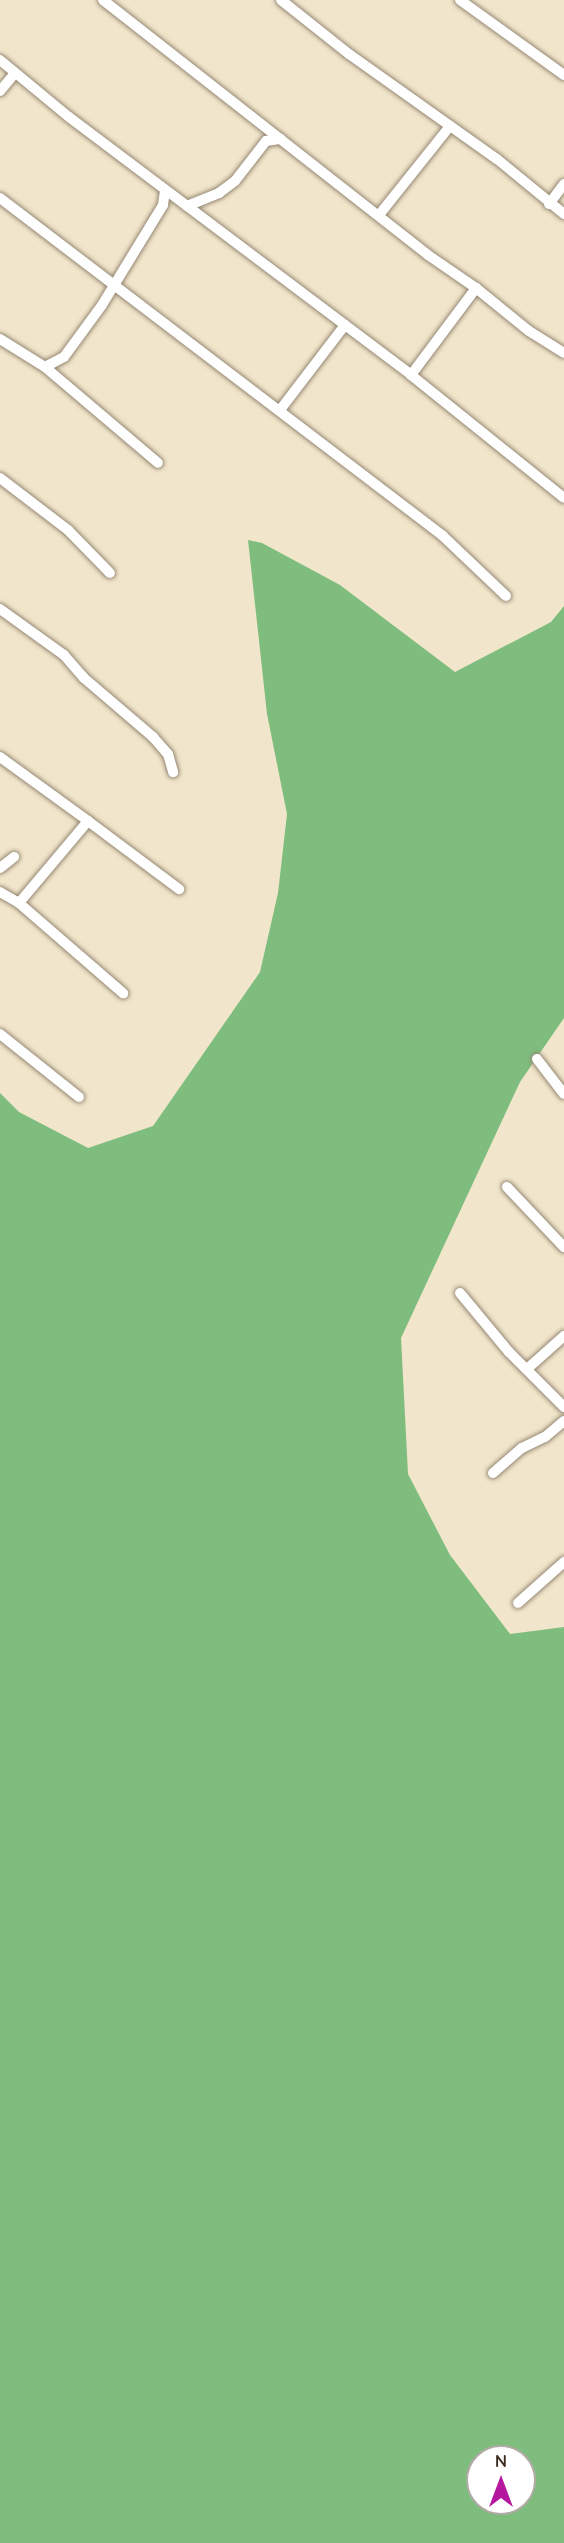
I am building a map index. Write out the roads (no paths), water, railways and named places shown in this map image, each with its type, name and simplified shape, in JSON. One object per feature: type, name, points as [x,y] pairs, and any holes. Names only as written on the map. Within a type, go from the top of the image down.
[{"type":"street","points":[[103,0],[428,255],[476,288],[528,331],[564,353]]},
{"type":"street","points":[[281,0],[349,54],[497,159],[564,214]]},
{"type":"street","points":[[460,0],[564,75]]},
{"type":"street","points":[[0,60],[165,190],[411,375],[564,498]]},
{"type":"street","points":[[0,91],[15,73]]},
{"type":"street","points":[[379,215],[450,126]]},
{"type":"street","points":[[187,206],[209,199],[235,181],[266,141],[266,127]]},
{"type":"street","points":[[266,141],[281,139]]},
{"type":"street","points":[[549,204],[564,184]]},
{"type":"street","points":[[45,367],[64,357],[115,285],[163,205],[165,190]]},
{"type":"street","points":[[0,198],[443,536],[506,596]]},
{"type":"street","points":[[411,375],[476,288]]},
{"type":"street","points":[[280,410],[345,325]]},
{"type":"street","points":[[0,339],[45,367],[158,463]]},
{"type":"street","points":[[0,478],[68,530],[110,573]]},
{"type":"street","points":[[0,609],[64,656],[84,678],[153,737],[168,754],[173,772]]},
{"type":"street","points":[[0,757],[179,889]]},
{"type":"street","points":[[19,903],[88,821]]},
{"type":"street","points":[[0,867],[14,857]]},
{"type":"street","points":[[0,892],[19,903],[123,993]]},
{"type":"street","points":[[0,1034],[79,1097]]},
{"type":"street","points":[[537,1059],[564,1094]]},
{"type":"street","points":[[507,1187],[564,1247]]},
{"type":"street","points":[[460,1293],[564,1407]]},
{"type":"street","points":[[527,1369],[564,1336]]},
{"type":"street","points":[[493,1473],[522,1448],[545,1437],[564,1421]]},
{"type":"street","points":[[518,1603],[564,1562]]}]
